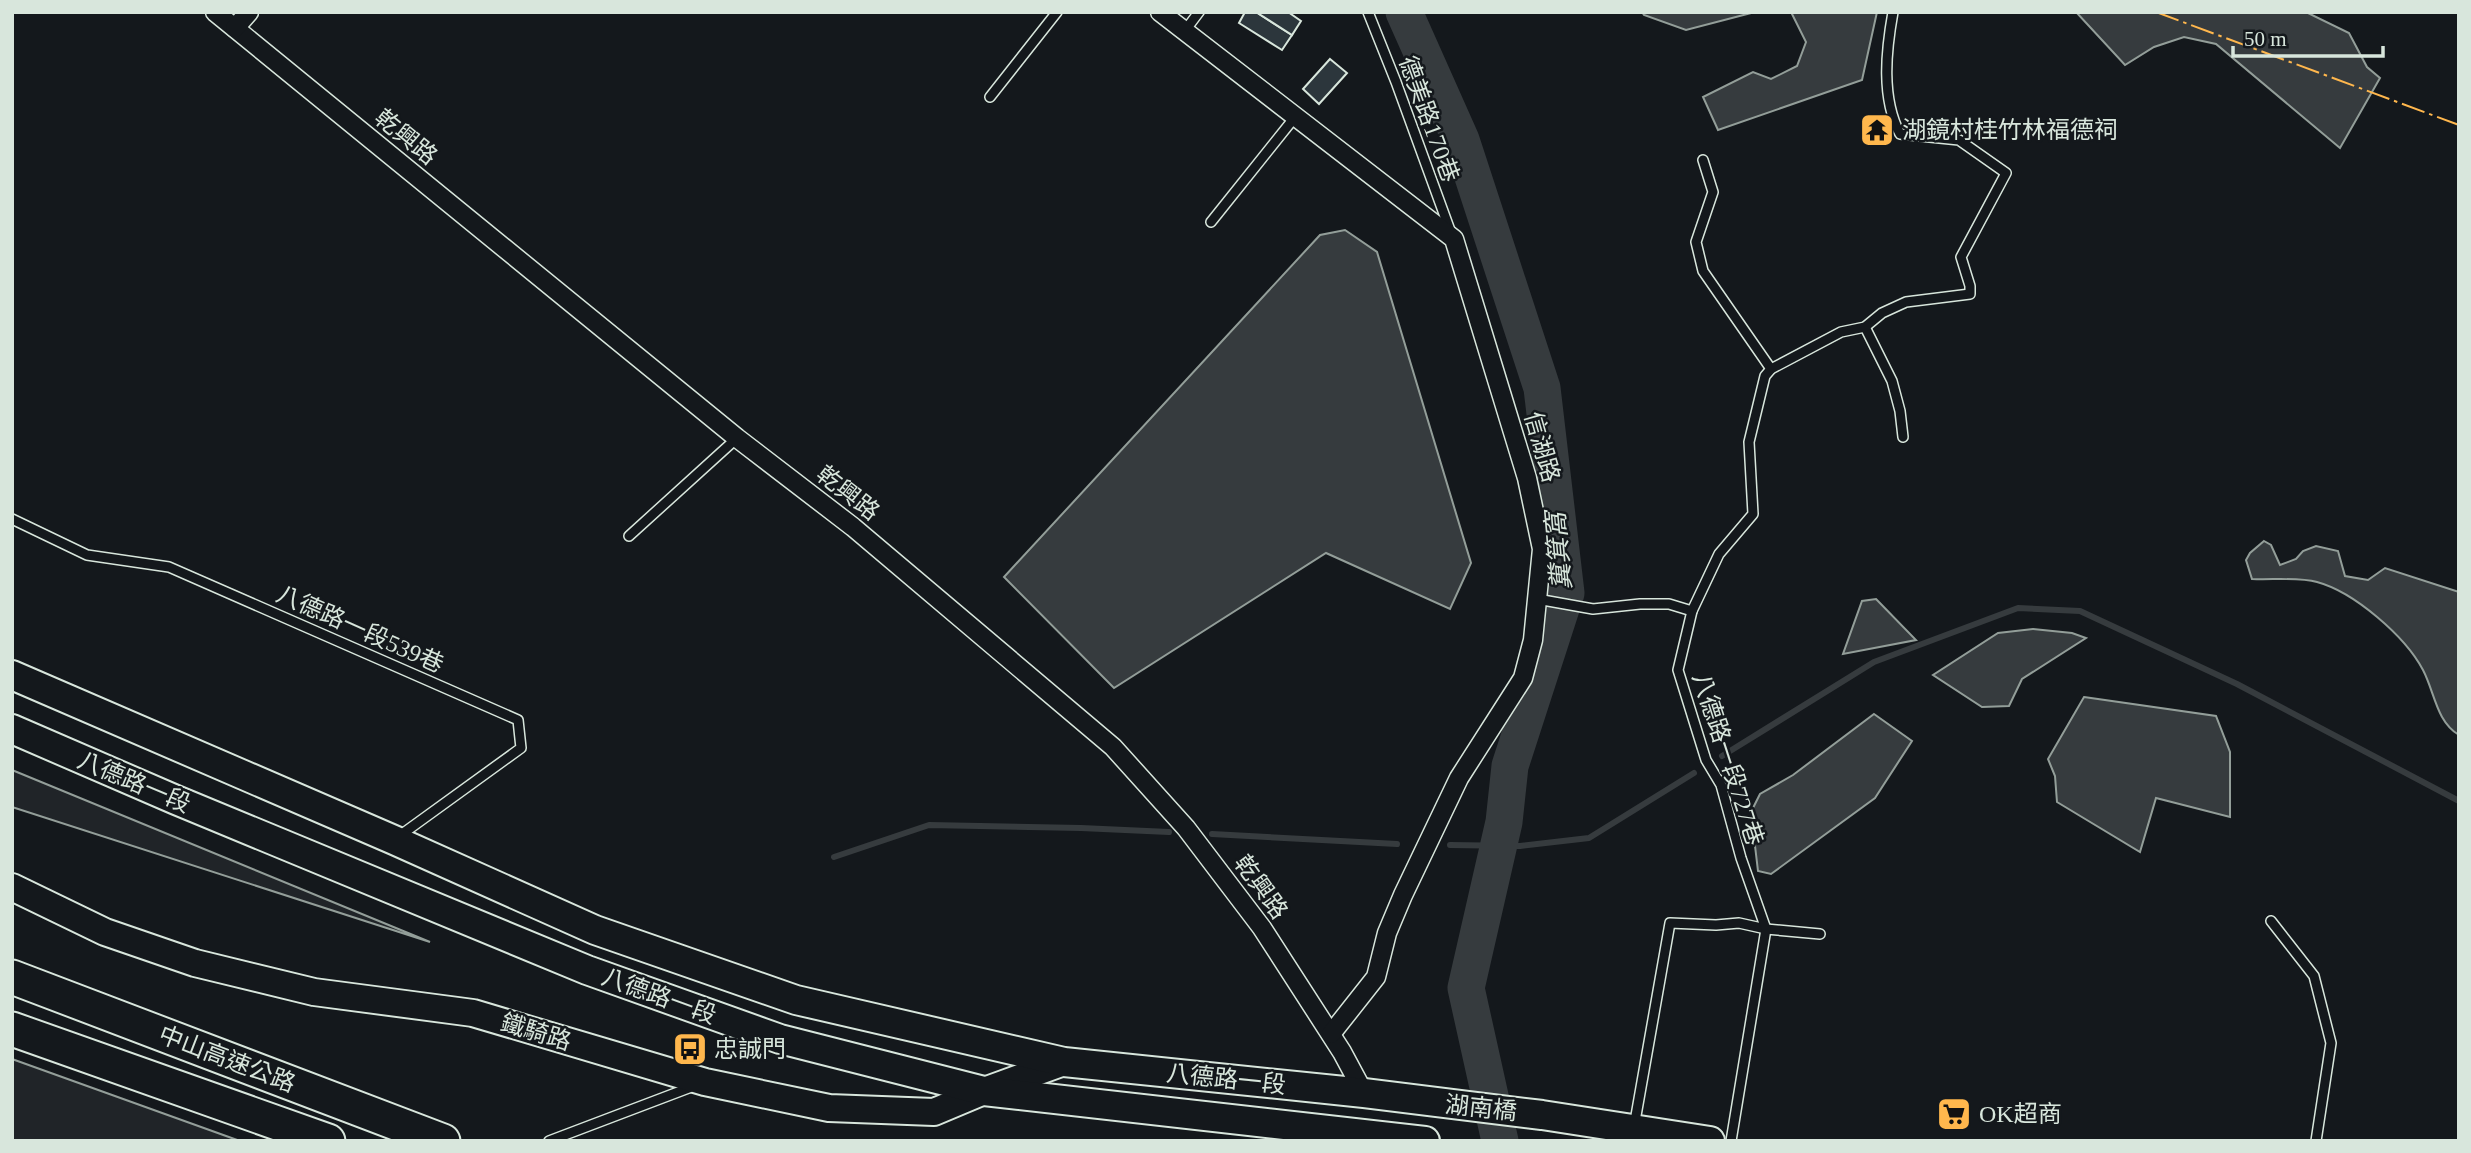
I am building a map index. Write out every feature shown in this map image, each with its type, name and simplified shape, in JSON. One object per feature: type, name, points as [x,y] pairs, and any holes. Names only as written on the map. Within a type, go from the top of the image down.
[{"type":"highway","name":"中山高速公路","points":[[12,977],[443,1141]]},
{"type":"highway","name":"中山高速公路","points":[[12,1029],[328,1141]]},
{"type":"main road","name":"八德路一段","points":[[12,675],[595,930],[796,1000],[1063,1062],[1420,1101]]},
{"type":"main road","name":"八德路一段","points":[[12,729],[189,806],[587,970],[780,1039],[984,1091],[1378,1138],[1425,1141]]},
{"type":"main road","name":"鐵騎路","points":[[12,887],[105,932],[195,964],[314,992],[473,1013],[705,1082],[829,1108],[934,1112],[1063,1062]]},
{"type":"main road","name":"湖南橋","points":[[1420,1101],[1634,1129]]},
{"type":"main road","points":[[1634,1129],[1710,1141]]},
{"type":"street","name":"乾興路","points":[[215,12],[737,438],[853,527],[1113,747],[1186,828],[1262,928],[1331,1034],[1364,1093]]},
{"type":"street","points":[[235,28],[249,12]]},
{"type":"street","points":[[1160,12],[1454,239]]},
{"type":"street","name":"信湖路","points":[[1331,1034],[1376,977],[1387,933],[1459,778],[1523,678],[1546,600],[1542,549],[1527,478],[1454,239]]},
{"type":"lane","points":[[990,97],[1057,12]]},
{"type":"lane","points":[[1184,32],[1199,12]]},
{"type":"lane","name":"德美路170巷","points":[[1368,12],[1454,239]]},
{"type":"lane","points":[[1703,160],[1713,191],[1696,242],[1703,271],[1771,369],[1841,332],[1865,327],[1882,313],[1906,302],[1970,294],[1961,257],[2006,173],[1959,140],[1900,134],[1894,123],[1886,78],[1893,12]]},
{"type":"lane","points":[[1211,222],[1295,117]]},
{"type":"lane","points":[[1865,327],[1892,381],[1903,437]]},
{"type":"lane","name":"八德路一段727巷","points":[[1731,1141],[1766,929],[1741,858],[1721,785],[1706,760],[1678,670],[1692,611],[1719,554],[1753,514],[1749,442],[1765,376],[1771,369]]},
{"type":"lane","points":[[629,536],[737,438]]},
{"type":"lane","name":"八德路一段539巷","points":[[12,519],[87,555],[169,567],[518,720],[521,748],[394,840]]},
{"type":"lane","points":[[1546,600],[1593,610],[1640,604],[1670,604],[1692,611]]},
{"type":"lane","points":[[2271,921],[2315,976],[2331,1043],[2316,1141]]},
{"type":"lane","points":[[1634,1129],[1670,923],[1739,923],[1766,929],[1820,934]]},
{"type":"lane","points":[[550,1141],[705,1082]]},
{"type":"shaded area","points":[[1642,12],[1755,12],[1686,30]]},
{"type":"shaded area","points":[[1791,12],[1877,12],[1862,80],[1718,130],[1703,97],[1753,72],[1771,79],[1797,66],[1806,42]]},
{"type":"shaded area","points":[[2076,12],[2306,12],[2349,33],[2367,67],[2380,78],[2340,148],[2216,44],[2184,37],[2154,47],[2125,65]]},
{"type":"shaded area","points":[[1345,230],[1377,252],[1471,563],[1450,609],[1326,553],[1114,688],[1004,577],[1320,235]]},
{"type":"shaded area","points":[[2264,541],[2271,545],[2280,565],[2296,559],[2303,551],[2316,546],[2338,551],[2345,576],[2368,580],[2385,568],[2459,592],[2459,735],[2445,722],[2415,657],[2391,630],[2362,605],[2331,587],[2310,580],[2252,579],[2246,560]]},
{"type":"shaded area","points":[[1876,599],[1916,640],[1843,654],[1862,601]]},
{"type":"shaded area","points":[[2033,629],[2072,633],[2086,638],[2022,679],[2009,706],[1982,707],[1933,675],[1998,633]]},
{"type":"shaded area","points":[[2084,697],[2216,716],[2230,752],[2230,817],[2156,798],[2140,852],[2057,802],[2055,776],[2048,759]]},
{"type":"shaded area","points":[[1874,714],[1912,741],[1875,798],[1771,874],[1758,871],[1751,812],[1760,794],[1793,775]]},
{"type":"shaded area","points":[[12,770],[430,942],[12,807]]},
{"type":"shaded area","points":[[12,1059],[240,1141],[12,1141]]},
{"type":"building","points":[[1245,12],[1256,12],[1292,35],[1282,50],[1239,23]]},
{"type":"building","points":[[1256,12],[1288,12],[1301,21],[1292,35]]},
{"type":"building","points":[[1330,59],[1347,73],[1319,104],[1303,89]]},
{"type":"building","name":"湖鏡村桂竹林福德祠","points":[[1872,121],[1882,121],[1883,138],[1873,139]]},
{"type":"waterway","name":"糞箕窩","points":[[1404,12],[1461,140],[1542,388],[1566,593],[1510,766],[1504,822],[1466,988],[1500,1141]]},
{"type":"waterway","points":[[1722,756],[1874,662],[2018,608],[2080,611],[2237,684],[2459,801]]},
{"type":"waterway","points":[[1450,845],[1520,846],[1589,838],[1694,773]]},
{"type":"waterway","points":[[834,857],[929,825],[1169,832]]},
{"type":"waterway","points":[[1212,834],[1397,844]]},
{"type":"power","points":[[2156,12],[2459,125]]},
{"type":"place","name":"湖鏡村桂竹林福德祠","points":[[1877,130]]},
{"type":"place","name":"忠誠門","points":[[690,1049]]},
{"type":"place","name":"OK超商","points":[[1954,1114]]}]
